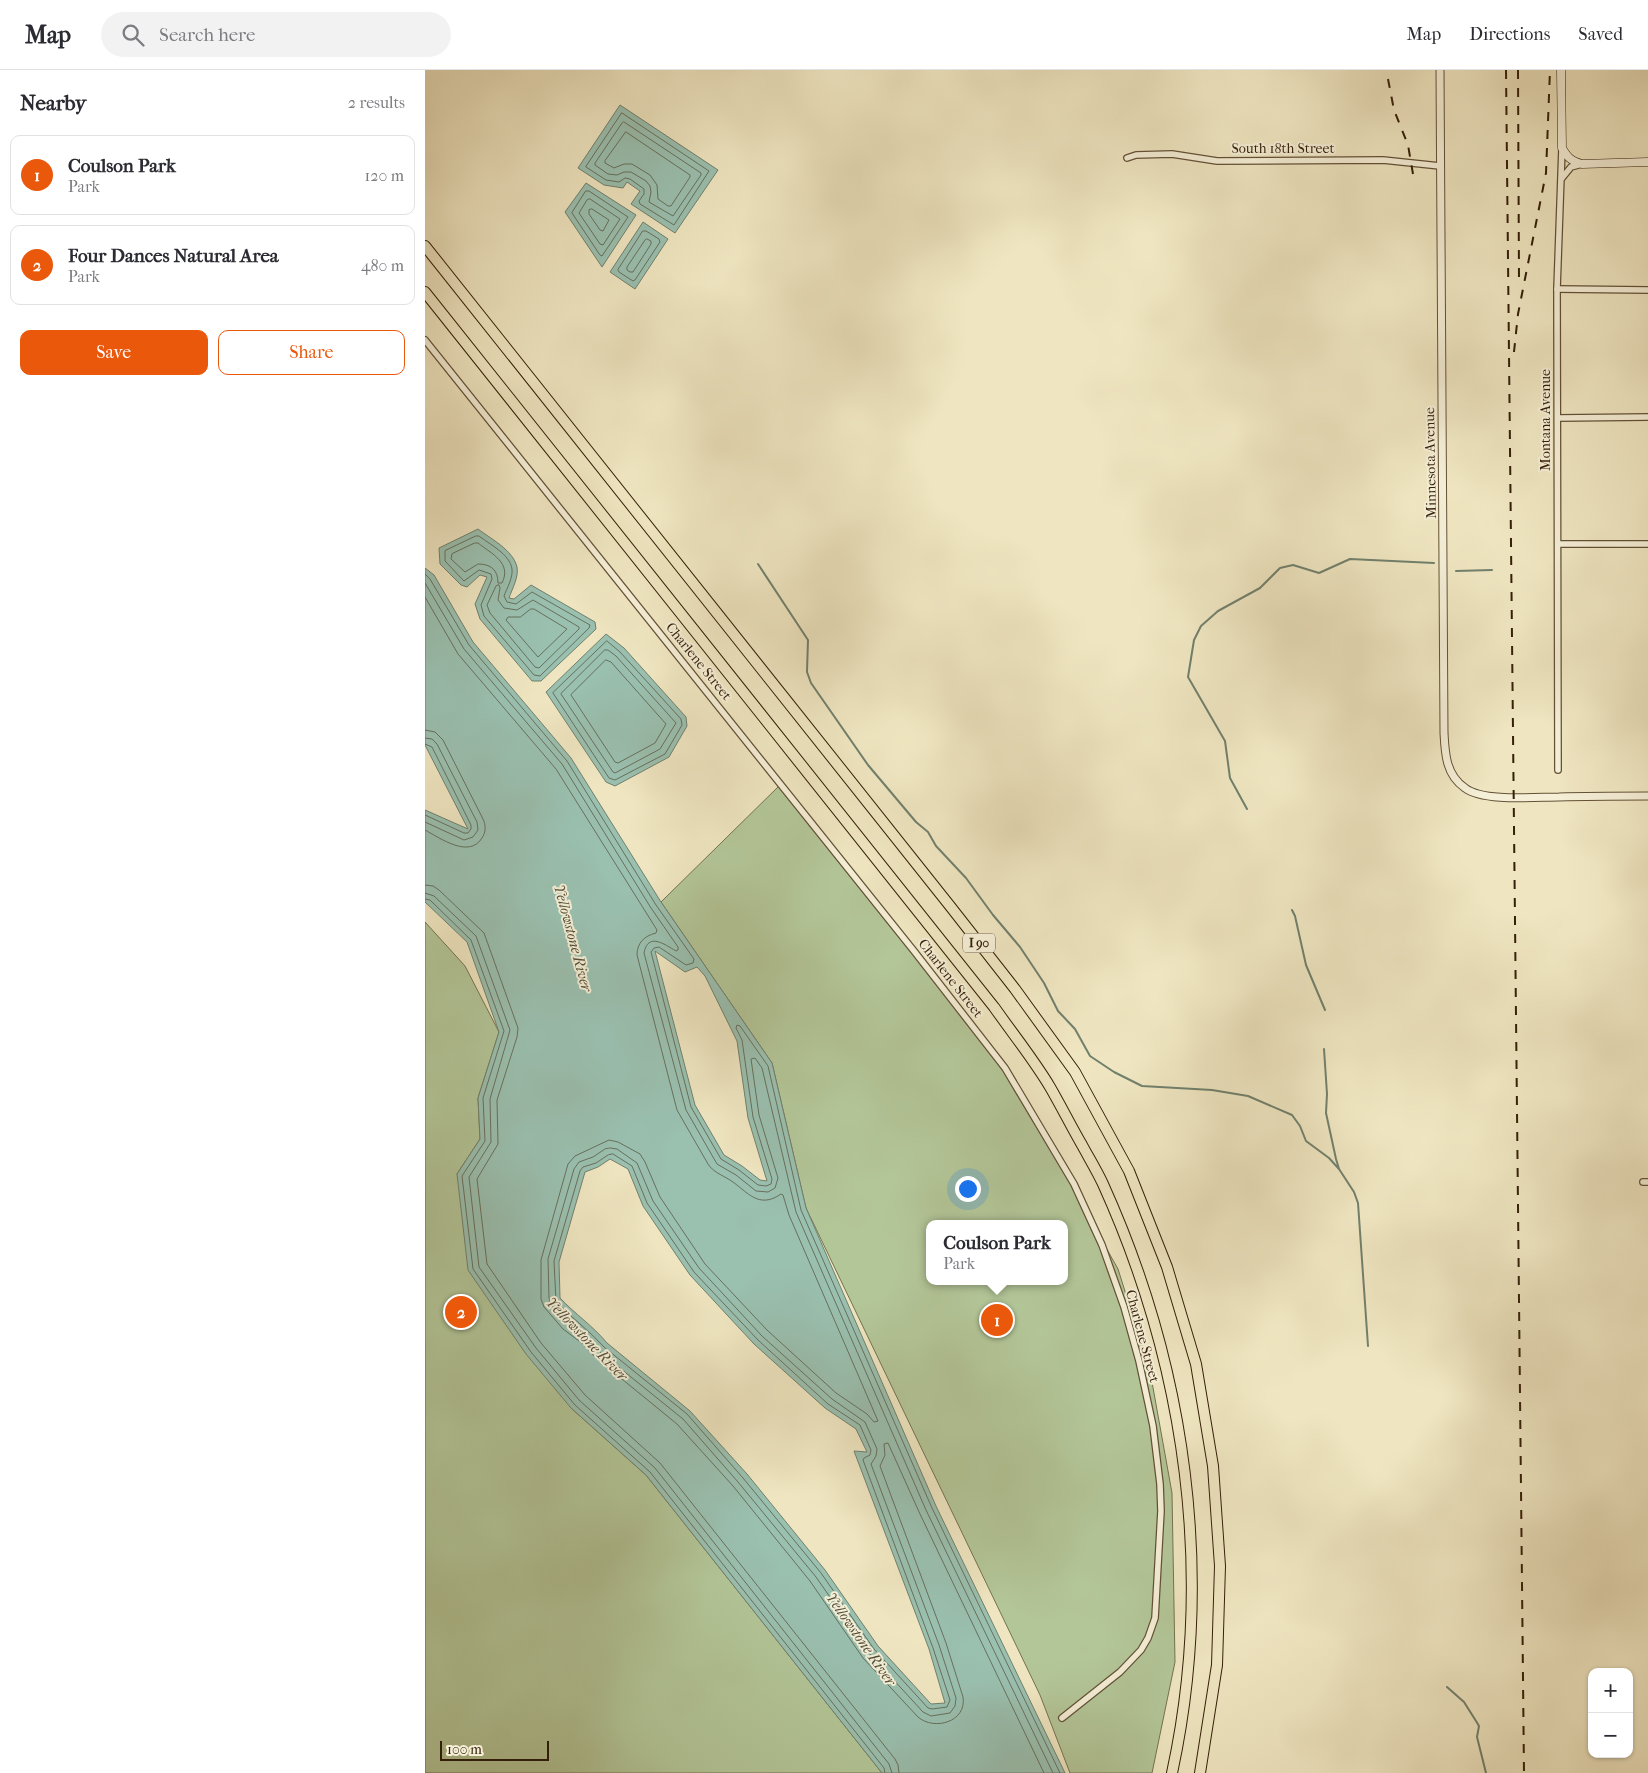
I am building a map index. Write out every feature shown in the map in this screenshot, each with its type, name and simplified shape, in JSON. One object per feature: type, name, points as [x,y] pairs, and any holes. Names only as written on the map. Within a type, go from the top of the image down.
[{"type":"highway","name":"I 90","points":[[425,246],[951,906],[1015,990],[1075,1072],[1129,1171],[1167,1267],[1196,1364],[1213,1466],[1220,1566],[1217,1665],[1200,1773]]},
{"type":"highway","name":"I 90","points":[[425,292],[994,1007],[1050,1086],[1102,1183],[1140,1274],[1168,1370],[1185,1467],[1192,1567],[1189,1661],[1172,1773]]},
{"type":"main road","name":"Montana Avenue","points":[[1561,70],[1562,148]]},
{"type":"main road","points":[[1562,148],[1566,156],[1573,162],[1582,164],[1648,162]]},
{"type":"street","name":"Minnesota Avenue","points":[[1439,70],[1445,752],[1450,771],[1459,784],[1467,790],[1493,796],[1648,796]]},
{"type":"street","name":"Montana Avenue","points":[[1558,770],[1557,290],[1562,148]]},
{"type":"street","name":"South 18th Street","points":[[1127,158],[1136,155],[1171,154],[1217,161],[1383,160],[1440,166]]},
{"type":"street","points":[[1561,179],[1571,166],[1582,164]]},
{"type":"street","points":[[1557,290],[1648,290]]},
{"type":"street","name":"Charlene Street","points":[[425,340],[908,943],[1005,1068],[1078,1193],[1102,1245],[1124,1307],[1139,1361],[1153,1426],[1160,1484],[1161,1512],[1155,1618],[1149,1638],[1141,1650],[1120,1672],[1063,1718]]},
{"type":"street","points":[[1558,418],[1648,418]]},
{"type":"street","points":[[1558,544],[1648,544]]},
{"type":"shaded area","points":[[781,784],[1005,1068],[1118,1269],[1150,1371],[1172,1493],[1175,1662],[1152,1773],[1070,1773],[1040,1695],[806,1208],[772,1063],[661,902]]},
{"type":"shaded area","points":[[425,922],[465,966],[499,1032],[478,1098],[480,1139],[457,1174],[571,1408],[646,1475],[882,1773],[425,1773]]},
{"type":"water","points":[[620,105],[718,170],[675,233],[631,204],[640,191],[627,182],[623,188],[604,185],[578,168]]},
{"type":"water","points":[[586,183],[636,215],[602,267],[565,212]]},
{"type":"water","points":[[643,222],[668,239],[635,289],[610,272]]},
{"type":"water","points":[[478,529],[501,545],[515,561],[517,575],[509,598],[514,599],[531,585],[595,622],[596,629],[541,681],[532,681],[480,619],[475,604],[487,577],[480,575],[467,587],[461,585],[440,564],[439,548]]},
{"type":"water","name":"Yellowstone River","points":[[425,568],[434,575],[473,642],[571,758],[661,902],[772,1063],[806,1208],[936,1506],[1065,1773],[882,1773],[646,1475],[571,1408],[526,1354],[468,1270],[457,1174],[480,1139],[478,1098],[499,1032],[467,942],[425,902],[425,810],[468,829],[425,745]],"holes":[[[655,951],[685,972],[697,967],[705,976],[737,1041],[748,1118],[767,1181],[760,1180],[724,1155],[695,1105]],[[610,1159],[628,1169],[643,1206],[690,1275],[754,1344],[825,1408],[856,1429],[867,1452],[854,1451],[929,1649],[945,1703],[931,1704],[878,1646],[825,1570],[747,1474],[690,1411],[607,1343],[560,1298],[559,1262],[585,1172],[598,1167]]]},
{"type":"water","points":[[606,634],[624,648],[686,717],[687,726],[669,757],[615,786],[606,782],[546,692]]},
{"type":"waterway","points":[[1247,809],[1230,778],[1225,741],[1188,677],[1194,640],[1201,626],[1218,611],[1260,588],[1280,568],[1293,565],[1319,573],[1350,559],[1434,563]]},
{"type":"waterway","points":[[758,564],[808,640],[807,672],[811,683],[868,765],[916,822],[928,832],[936,846],[966,878],[993,915],[1020,947],[1044,983],[1058,1011],[1075,1029],[1090,1056],[1114,1072],[1142,1086],[1212,1090],[1248,1096],[1292,1115],[1300,1126],[1306,1141],[1329,1158],[1339,1169]]},
{"type":"waterway","points":[[1456,571],[1492,570]]},
{"type":"waterway","points":[[1292,910],[1306,965],[1325,1010]]},
{"type":"waterway","points":[[1324,1049],[1327,1094],[1326,1113],[1336,1159],[1339,1169],[1354,1192],[1358,1203],[1368,1346]]},
{"type":"waterway","points":[[1447,1687],[1464,1702],[1479,1726],[1477,1737],[1486,1773]]},
{"type":"railway","points":[[1506,70],[1524,1773]]},
{"type":"railway","points":[[1518,70],[1519,280]]},
{"type":"railway","points":[[1514,352],[1518,314],[1546,173],[1550,70]]},
{"type":"railway","points":[[1388,79],[1394,110],[1408,145],[1413,174]]},
{"type":"place","name":"Four Dances Natural Area","points":[[461,1312]]},
{"type":"place","name":"Coulson Park","points":[[997,1320]]}]
